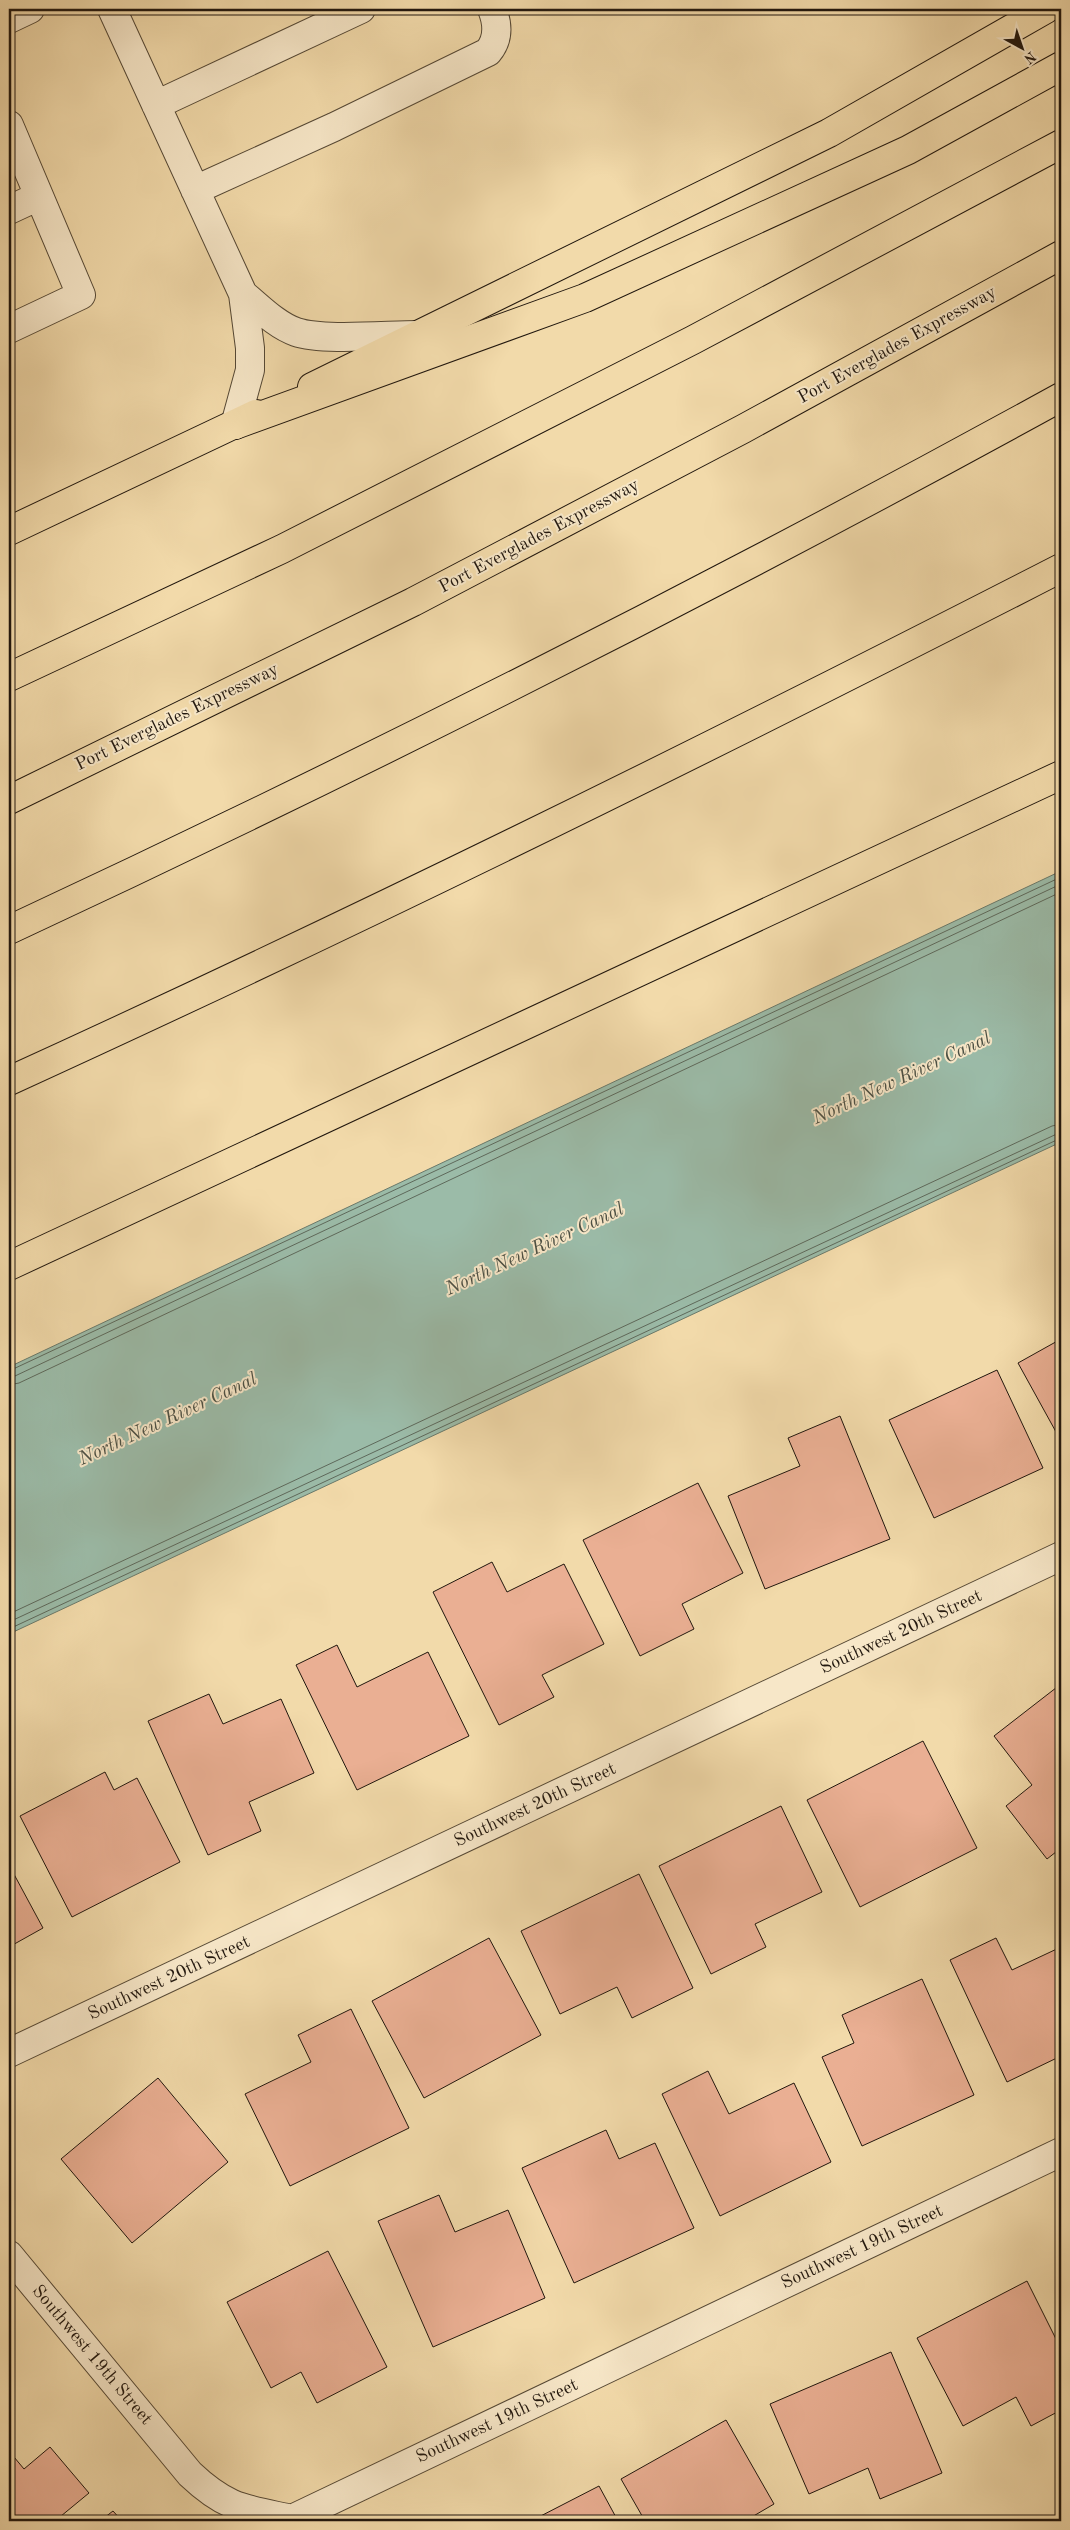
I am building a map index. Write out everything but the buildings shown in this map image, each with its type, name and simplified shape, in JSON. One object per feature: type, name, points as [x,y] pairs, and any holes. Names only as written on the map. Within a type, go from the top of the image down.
[{"type":"main road","points":[[9,531],[235,424],[829,133],[1046,9]]},
{"type":"main road","points":[[235,424],[585,298],[908,150],[1061,66]]},
{"type":"main road","points":[[9,677],[282,550],[693,340],[1061,144]]},
{"type":"main road","name":"Port Everglades Expressway","points":[[9,800],[422,598],[743,429],[1061,255]]},
{"type":"main road","points":[[9,930],[464,711],[847,515],[1061,397]]},
{"type":"main road","points":[[9,1081],[410,892],[664,768],[1061,568]]},
{"type":"main road","points":[[9,1266],[1061,775]]},
{"type":"street","points":[[9,19],[30,9]]},
{"type":"street","points":[[112,9],[243,294],[250,348],[250,370],[235,424]]},
{"type":"street","points":[[156,105],[361,9]]},
{"type":"street","points":[[195,190],[334,127],[488,52],[495,44],[497,30],[492,9]]},
{"type":"street","points":[[9,124],[81,295],[9,329]]},
{"type":"street","points":[[9,210],[39,196]]},
{"type":"street","points":[[243,294],[277,322],[297,333],[317,336],[417,335]]},
{"type":"street","name":"Southwest 20th Street","points":[[9,2053],[1061,1556]]},
{"type":"street","name":"Southwest 19th Street","points":[[9,2255],[190,2474],[210,2493],[236,2507],[292,2519],[1061,2152]]},
{"type":"water","name":"North New River Canal","points":[[1061,871],[1061,1142],[9,1634],[9,1367]]}]
